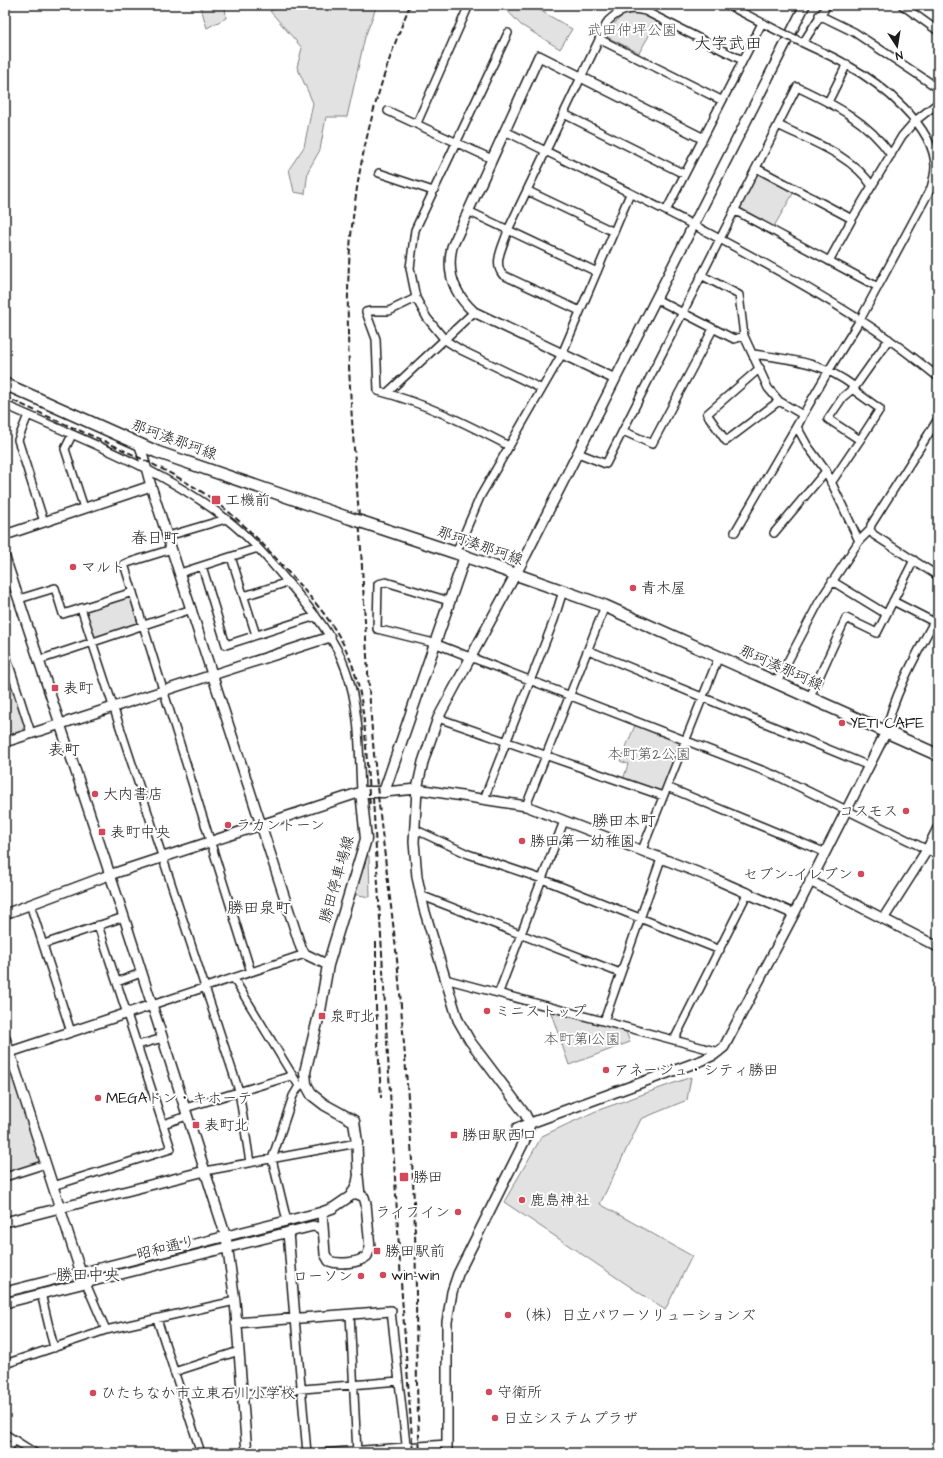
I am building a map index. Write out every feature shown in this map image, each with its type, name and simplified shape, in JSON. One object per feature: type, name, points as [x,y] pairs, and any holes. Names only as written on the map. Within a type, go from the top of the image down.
[{"type":"main road","name":"那珂湊那珂線","points":[[5,384],[140,445],[605,606],[886,732],[937,752]]},
{"type":"main road","points":[[362,792],[384,792],[449,601],[460,555]]},
{"type":"main road","name":"勝田停車場線","points":[[302,1085],[320,1011],[328,965],[366,839],[362,792]]},
{"type":"main road","points":[[302,1085],[318,1100],[354,1121],[357,1143]]},
{"type":"street","points":[[417,123],[469,5]]},
{"type":"street","points":[[728,5],[847,64],[875,83],[901,105],[916,121],[930,145],[934,157],[934,177],[931,188],[860,320],[829,370],[735,532]]},
{"type":"street","points":[[321,1453],[447,1448],[447,1322],[452,1292],[458,1274],[526,1138],[530,1124],[525,1114],[463,1029],[454,1010],[420,895],[415,859],[414,829],[417,790],[429,742],[438,718],[516,574],[805,5]]},
{"type":"street","points":[[803,43],[819,15],[827,5]]},
{"type":"street","points":[[902,5],[938,31]]},
{"type":"street","points":[[580,311],[503,275],[498,270],[497,262],[508,230],[528,191],[608,21],[615,14],[630,8],[646,8],[742,60]]},
{"type":"street","points":[[819,15],[860,36],[938,88]]},
{"type":"street","points":[[666,211],[721,100],[762,23]]},
{"type":"street","points":[[508,33],[433,191],[414,238],[410,268],[416,298],[427,318],[445,340],[461,350],[542,389]]},
{"type":"street","points":[[599,39],[721,100]]},
{"type":"street","points":[[614,379],[474,312],[459,298],[455,290],[450,272],[452,247],[539,56],[702,138]]},
{"type":"street","points":[[828,102],[847,64]]},
{"type":"street","points":[[578,453],[606,464],[681,312],[797,87],[853,116],[881,141],[891,155]]},
{"type":"street","points":[[829,261],[852,219],[902,136],[916,121],[938,103]]},
{"type":"street","points":[[388,111],[417,123],[492,159]]},
{"type":"street","points":[[564,114],[684,174]]},
{"type":"street","points":[[778,125],[850,162],[872,186]]},
{"type":"street","points":[[505,130],[693,225],[811,290],[860,320],[938,377]]},
{"type":"street","points":[[756,168],[852,219]]},
{"type":"street","points":[[379,173],[433,191]]},
{"type":"street","points":[[528,191],[614,232]]},
{"type":"street","points":[[460,555],[480,497],[562,354],[630,194]]},
{"type":"street","points":[[734,210],[878,287]]},
{"type":"street","points":[[468,211],[597,272]]},
{"type":"street","points":[[701,275],[739,295],[744,336],[768,388],[779,401],[803,415]]},
{"type":"street","points":[[416,298],[389,311],[371,310],[366,312],[376,339],[378,391],[461,420],[509,446]]},
{"type":"street","points":[[656,299],[734,339],[744,336]]},
{"type":"street","points":[[387,393],[474,312]]},
{"type":"street","points":[[623,431],[652,444],[713,329]]},
{"type":"street","points":[[860,440],[828,419],[843,397],[853,388],[889,340]]},
{"type":"street","points":[[753,354],[818,365],[829,370],[880,408],[831,483]]},
{"type":"street","points":[[760,368],[707,414],[726,440],[779,401]]},
{"type":"street","points":[[5,405],[147,469],[170,481],[226,519],[258,548],[316,616],[330,637],[346,671],[357,726],[362,792],[109,875],[5,914]]},
{"type":"street","points":[[28,415],[18,440],[44,522]]},
{"type":"street","points":[[777,682],[819,602],[859,541],[870,530],[871,525],[900,476],[935,430],[938,419]]},
{"type":"street","points":[[797,427],[807,445],[826,471],[859,541]]},
{"type":"street","points":[[72,435],[66,449],[84,508]]},
{"type":"street","points":[[140,445],[151,486],[301,948],[306,954],[328,965]]},
{"type":"street","points":[[774,533],[826,471]]},
{"type":"street","points":[[5,535],[151,486]]},
{"type":"street","points":[[168,536],[226,519]]},
{"type":"street","points":[[870,530],[874,535],[938,576]]},
{"type":"street","points":[[180,573],[258,548]]},
{"type":"street","points":[[172,549],[124,564],[251,972]]},
{"type":"street","points":[[231,556],[256,635]]},
{"type":"street","points":[[5,558],[124,917],[229,1247],[235,1301],[247,1453]]},
{"type":"street","points":[[810,697],[846,618],[877,633],[914,560]]},
{"type":"street","points":[[202,566],[226,645],[316,616]]},
{"type":"street","points":[[832,581],[886,614]]},
{"type":"street","points":[[244,596],[288,582]]},
{"type":"street","points":[[449,601],[386,582],[378,584],[377,629],[434,643],[777,776],[846,808],[938,855]]},
{"type":"street","points":[[19,599],[55,588],[63,614],[133,592]]},
{"type":"street","points":[[484,799],[563,591]]},
{"type":"street","points":[[893,602],[934,622]]},
{"type":"street","points":[[526,806],[605,606]]},
{"type":"street","points":[[82,608],[239,1091],[250,1163]]},
{"type":"street","points":[[39,660],[192,609]]},
{"type":"street","points":[[517,1128],[703,1060],[719,1052],[724,1047],[794,914],[846,808],[886,732],[894,706],[917,654],[938,614]]},
{"type":"street","points":[[5,742],[330,637]]},
{"type":"street","points":[[588,650],[869,766]]},
{"type":"street","points":[[5,652],[32,733]]},
{"type":"street","points":[[642,850],[684,739],[719,656]]},
{"type":"street","points":[[438,718],[663,796]]},
{"type":"street","points":[[666,787],[824,852]]},
{"type":"street","points":[[384,792],[417,790],[526,806],[748,892],[794,914]]},
{"type":"street","points":[[499,992],[564,821]]},
{"type":"street","points":[[883,920],[927,850],[938,828]]},
{"type":"street","points":[[414,829],[468,854],[542,879],[720,950]]},
{"type":"street","points":[[604,1021],[661,859]]},
{"type":"street","points":[[810,881],[938,948]]},
{"type":"street","points":[[674,1040],[748,892]]},
{"type":"street","points":[[420,895],[620,973]]},
{"type":"street","points":[[30,904],[71,1032]]},
{"type":"street","points":[[44,944],[124,917]]},
{"type":"street","points":[[53,1186],[171,1149],[98,925]]},
{"type":"street","points":[[10,1052],[306,954]]},
{"type":"street","points":[[117,982],[141,973]]},
{"type":"street","points":[[234,979],[291,1076],[302,1085],[293,1096],[272,1160],[287,1221]]},
{"type":"street","points":[[445,979],[499,992],[719,1052]]},
{"type":"street","points":[[5,1038],[81,1273],[106,1330]]},
{"type":"street","points":[[138,1045],[163,1038]]},
{"type":"street","points":[[163,1124],[186,1112],[239,1091],[291,1076]]},
{"type":"street","points":[[5,1222],[205,1171],[272,1160],[357,1143],[358,1172],[361,1195],[366,1204],[370,1248],[367,1256],[353,1261],[334,1263],[329,1261],[325,1254],[322,1212]]},
{"type":"street","points":[[5,1177],[46,1164]]},
{"type":"street","points":[[350,1195],[356,1183],[358,1172]]},
{"type":"street","points":[[350,1195],[355,1193],[361,1195]]},
{"type":"street","name":"昭和通り","points":[[5,1292],[322,1212],[337,1206],[350,1195]]},
{"type":"street","name":"昭和通り","points":[[5,1302],[313,1226],[320,1228],[323,1233]]},
{"type":"street","points":[[288,1232],[307,1453]]},
{"type":"street","points":[[41,1293],[54,1348]]},
{"type":"street","points":[[5,1364],[106,1330],[235,1301]]},
{"type":"street","points":[[236,1323],[391,1311],[407,1450]]},
{"type":"street","points":[[350,1314],[357,1452]]},
{"type":"street","points":[[157,1319],[201,1453]]},
{"type":"street","points":[[174,1372],[239,1351]]},
{"type":"street","points":[[242,1394],[399,1380]]},
{"type":"street","points":[[5,1434],[35,1453]]},
{"type":"street","points":[[5,1453],[15,1440]]},
{"type":"green space","points":[[200,5],[225,5],[226,18],[207,28]]},
{"type":"green space","points":[[285,5],[377,5],[365,37],[347,117],[326,117],[320,150],[308,171],[305,194],[294,192],[289,169],[304,147],[313,103],[297,67],[302,48],[270,11]]},
{"type":"green space","points":[[502,5],[531,5],[572,29],[560,49],[521,25]]},
{"type":"green space","name":"武田仲坪公園","points":[[629,12],[645,14],[658,20],[639,53],[607,37],[616,22]]},
{"type":"green space","points":[[756,173],[759,173],[794,192],[773,228],[738,209]]},
{"type":"green space","points":[[133,592],[144,626],[93,643],[81,608]]},
{"type":"green space","points":[[5,663],[25,725],[21,733],[5,738]]},
{"type":"green space","name":"本町第2公園","points":[[636,723],[679,741],[680,744],[662,790],[657,793],[623,780],[628,764],[620,761]]},
{"type":"green space","points":[[363,855],[369,856],[370,897],[353,894]]},
{"type":"green space","name":"本町第1公園","points":[[550,1010],[626,1032],[630,1042],[569,1065]]},
{"type":"green space","points":[[5,1062],[12,1073],[41,1161],[40,1164],[5,1175]]},
{"type":"green space","points":[[691,1077],[687,1100],[641,1119],[600,1204],[692,1256],[665,1310],[504,1202],[542,1136],[596,1111]]},
{"type":"railway","points":[[410,5],[376,102],[364,151],[355,202],[351,241],[348,280],[348,320],[351,399],[372,726],[399,979],[410,1120],[415,1233],[418,1426],[420,1453]]},
{"type":"railway","points":[[5,397],[104,441],[183,481],[220,505],[254,535],[275,557],[326,617],[339,637],[350,659],[356,676],[363,712],[370,805]]},
{"type":"railway","points":[[373,798],[401,1282],[413,1453]]},
{"type":"railway","points":[[376,942],[376,1007],[381,1098]]},
{"type":"place","name":"工機前","points":[[216,500]]},
{"type":"place","name":"マルト","points":[[73,567]]},
{"type":"place","name":"青木屋","points":[[633,588]]},
{"type":"place","name":"表町","points":[[55,688]]},
{"type":"place","name":"YETI CAFE","points":[[842,723]]},
{"type":"place","name":"大内書店","points":[[95,794]]},
{"type":"place","name":"コスモス","points":[[906,811]]},
{"type":"place","name":"ラカントーン","points":[[228,825]]},
{"type":"place","name":"表町中央","points":[[102,832]]},
{"type":"place","name":"勝田第一幼稚園","points":[[522,841]]},
{"type":"place","name":"セブン-イレブン","points":[[861,874]]},
{"type":"place","name":"ミニストップ","points":[[487,1011]]},
{"type":"place","name":"泉町北","points":[[322,1016]]},
{"type":"place","name":"アネージュ・シティ勝田","points":[[606,1070]]},
{"type":"place","name":"MEGAドン・キホーテ","points":[[98,1098]]},
{"type":"place","name":"表町北","points":[[196,1125]]},
{"type":"place","name":"勝田駅西口","points":[[454,1135]]},
{"type":"place","name":"勝田","points":[[404,1177]]},
{"type":"place","name":"鹿島神社","points":[[522,1200]]},
{"type":"place","name":"ライフイン","points":[[458,1212]]},
{"type":"place","name":"勝田駅前","points":[[377,1251]]},
{"type":"place","name":"win-win","points":[[383,1275]]},
{"type":"place","name":"ローソン","points":[[361,1276]]},
{"type":"place","name":"（株）日立パワーソリューションズ","points":[[508,1315]]},
{"type":"place","name":"守衛所","points":[[489,1392]]},
{"type":"place","name":"ひたちなか市立東石川小学校","points":[[93,1393]]},
{"type":"place","name":"日立システムプラザ","points":[[495,1418]]},
{"type":"district","name":"大字武田","points":[[728,44]]},
{"type":"district","name":"春日町","points":[[155,538]]},
{"type":"district","name":"表町","points":[[64,750]]},
{"type":"district","name":"勝田本町","points":[[624,821]]},
{"type":"district","name":"勝田泉町","points":[[259,908]]},
{"type":"district","name":"勝田中央","points":[[88,1275]]}]
